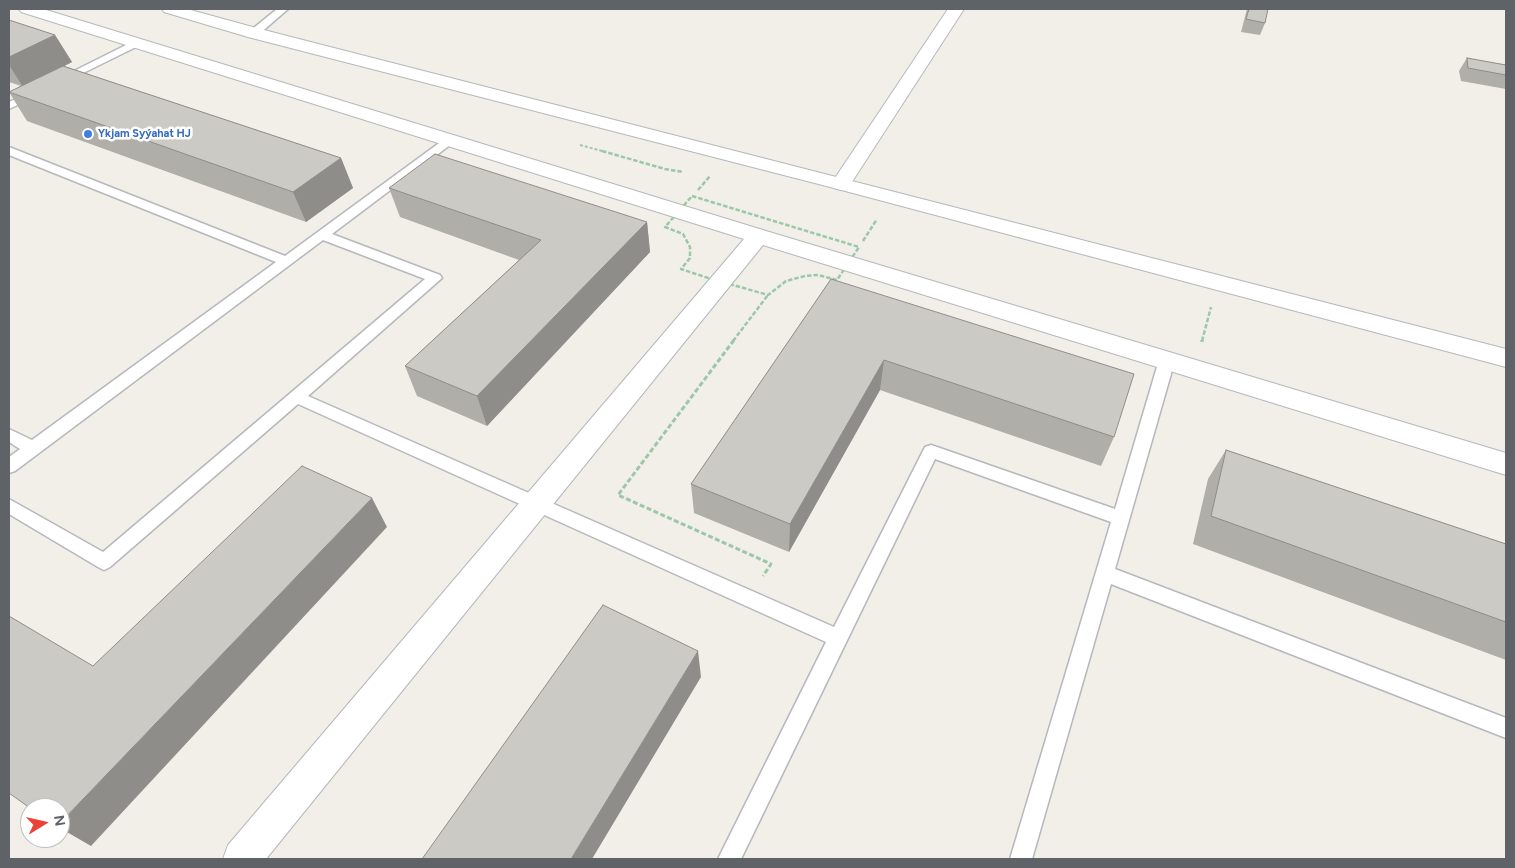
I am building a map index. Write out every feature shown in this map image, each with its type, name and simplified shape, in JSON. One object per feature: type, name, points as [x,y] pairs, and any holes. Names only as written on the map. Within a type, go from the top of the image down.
[{"type":"street","points":[[27,9],[758,236],[1506,464]]},
{"type":"street","points":[[170,9],[254,33],[1506,358]]},
{"type":"street","points":[[841,184],[956,9]]},
{"type":"street","points":[[242,859],[758,236]]},
{"type":"lane","points":[[254,33],[283,9]]},
{"type":"lane","points":[[9,106],[136,43]]},
{"type":"lane","points":[[9,466],[450,140]]},
{"type":"lane","points":[[9,151],[286,260]]},
{"type":"lane","points":[[9,506],[104,562],[435,278],[322,235]]},
{"type":"lane","points":[[1021,859],[1167,360]]},
{"type":"lane","points":[[297,397],[837,638]]},
{"type":"lane","points":[[9,435],[33,448]]},
{"type":"lane","points":[[729,859],[931,450],[1120,518]]},
{"type":"lane","points":[[1104,573],[1506,728]]},
{"type":"path","points":[[748,599],[771,564],[618,495],[768,295]]},
{"type":"building","points":[[1249,9],[1268,9],[1265,23],[1246,19]]},
{"type":"building","points":[[9,20],[55,35],[9,57]]},
{"type":"building","points":[[1467,58],[1506,65],[1506,75],[1468,68]]},
{"type":"building","points":[[63,66],[341,158],[293,192],[9,92]]},
{"type":"building","points":[[435,154],[647,222],[477,396],[405,366],[541,240],[389,188]]},
{"type":"building","points":[[831,279],[1134,374],[1114,437],[884,360],[790,524],[691,484]]},
{"type":"building","points":[[1226,450],[1506,544],[1506,622],[1211,516]]},
{"type":"building","points":[[302,466],[372,498],[70,813],[70,798],[20,798],[20,801],[9,793],[9,616],[93,666]]},
{"type":"building","points":[[603,605],[698,651],[571,859],[422,859]]},
{"type":"place","name":"Ykjam Syýahat HJ","points":[[88,134]]}]
